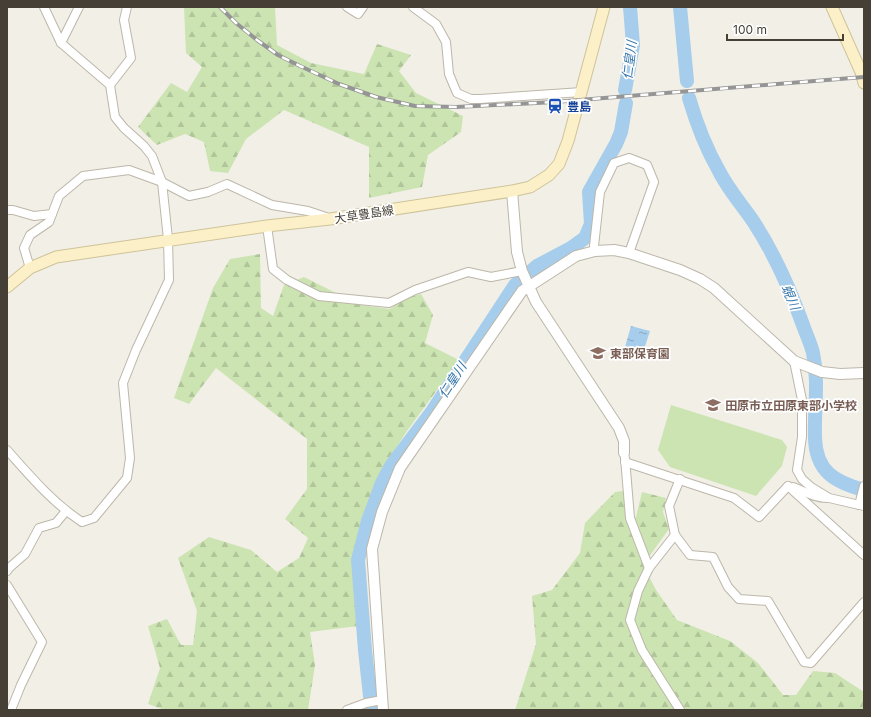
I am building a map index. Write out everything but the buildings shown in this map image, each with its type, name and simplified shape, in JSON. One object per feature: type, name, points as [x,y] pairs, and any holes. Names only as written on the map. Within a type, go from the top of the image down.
[{"type":"main road","name":"大草豊島線","points":[[7,287],[30,268],[56,256],[168,239],[330,219],[530,187],[550,175],[559,164],[568,141],[604,7]]},
{"type":"main road","points":[[832,7],[863,76]]},
{"type":"street","points":[[7,450],[35,482],[66,511],[82,522],[94,518],[127,478],[130,458],[123,383],[136,350],[169,280],[168,239],[162,182],[152,156],[115,117],[110,85],[61,43],[44,7]]},
{"type":"street","points":[[61,43],[79,7]]},
{"type":"street","points":[[110,85],[131,58],[124,20],[126,7]]},
{"type":"street","points":[[347,7],[358,14],[363,7]]},
{"type":"street","points":[[413,7],[436,24],[446,42],[449,74],[457,93],[471,99],[480,99],[582,92]]},
{"type":"street","points":[[595,251],[594,246],[600,192],[614,163],[629,158],[646,165],[654,182],[629,253]]},
{"type":"street","points":[[30,268],[24,248],[30,235],[49,222],[59,196],[82,176],[129,170],[162,182],[189,196],[208,192],[227,184],[272,204],[308,211],[330,219]]},
{"type":"street","points":[[512,191],[517,252],[522,271],[536,302],[619,428],[624,441],[630,518],[649,568]]},
{"type":"street","points":[[7,210],[13,210],[34,216],[52,214]]},
{"type":"street","points":[[267,226],[273,269],[287,280],[319,296],[389,303],[414,290],[468,272],[491,277],[522,271]]},
{"type":"street","points":[[347,710],[366,703],[382,705],[372,549],[382,512],[400,468],[522,291],[529,286],[576,256],[595,251],[614,250],[629,253],[680,270],[709,285],[739,310],[794,361],[822,372],[840,374],[864,373]]},
{"type":"street","points":[[794,361],[802,400],[802,437],[797,470],[802,479],[811,487],[829,498]]},
{"type":"street","points":[[625,457],[680,479],[734,498],[758,517],[788,486]]},
{"type":"street","points":[[680,479],[669,506],[675,535],[690,555],[713,557],[728,587],[739,599],[768,601],[804,662],[811,663],[864,602]]},
{"type":"street","points":[[788,486],[795,487],[808,495],[862,505],[863,490]]},
{"type":"street","points":[[788,486],[864,555]]},
{"type":"street","points":[[8,569],[25,554],[40,528],[56,523],[66,511]]},
{"type":"street","points":[[675,535],[649,568],[638,591],[630,620],[642,650],[680,710]]},
{"type":"street","points":[[7,585],[42,642],[21,685],[11,710]]},
{"type":"green space","points":[[184,7],[275,7],[277,45],[311,63],[364,74],[377,44],[411,55],[399,71],[416,93],[463,116],[461,132],[428,155],[422,187],[369,198],[369,147],[284,110],[246,139],[228,173],[210,171],[204,142],[185,134],[157,145],[138,127],[171,83],[187,92],[202,67],[186,53]]},
{"type":"green space","points":[[260,254],[261,308],[273,316],[284,285],[304,277],[360,305],[390,309],[406,298],[421,294],[433,315],[425,343],[459,360],[407,431],[377,480],[354,559],[358,626],[310,632],[315,665],[308,710],[165,710],[148,704],[160,668],[148,626],[167,619],[181,645],[193,645],[197,611],[178,558],[209,537],[251,550],[277,572],[299,558],[308,538],[285,519],[307,489],[307,439],[216,368],[189,404],[174,398],[213,288],[230,259]]},
{"type":"green space","points":[[671,405],[782,440],[787,447],[782,466],[756,496],[670,467],[658,450]]},
{"type":"green space","points":[[623,491],[627,523],[636,517],[642,492],[666,498],[663,512],[669,529],[643,565],[656,590],[677,620],[730,641],[758,663],[783,695],[796,695],[813,671],[835,673],[864,692],[864,710],[515,710],[536,644],[532,596],[552,590],[580,553],[585,523],[615,492]]},
{"type":"water","points":[[631,326],[650,331],[641,359],[623,354]]},
{"type":"waterway","name":"仁皇川","points":[[625,90],[633,45],[630,7]]},
{"type":"waterway","name":"蜆川","points":[[680,7],[687,81]]},
{"type":"waterway","name":"蜆川","points":[[689,98],[698,126],[710,154],[723,178],[761,233],[775,258],[793,298],[810,343],[816,374],[815,438],[819,459],[823,467],[836,479],[853,487],[864,490]]},
{"type":"waterway","name":"仁皇川","points":[[370,696],[358,560],[368,521],[382,483],[391,466],[431,413],[515,285],[537,266],[571,248],[585,238],[591,224],[589,192],[616,144],[621,132],[626,103]]},
{"type":"railway","points":[[220,7],[236,23],[278,55],[339,84],[376,97],[415,106],[456,107],[555,102],[864,77]]},
{"type":"place","name":"豊島","points":[[555,106]]},
{"type":"place","name":"東部保育園","points":[[598,353]]},
{"type":"place","name":"田原市立田原東部小学校","points":[[713,405]]}]
